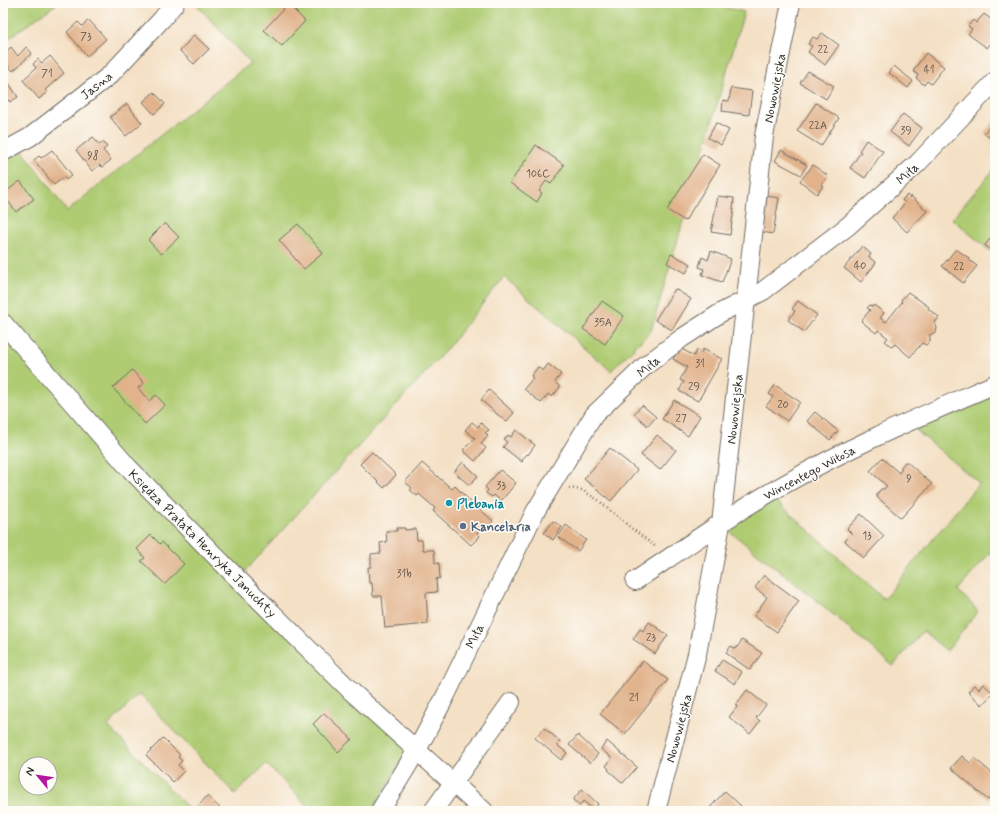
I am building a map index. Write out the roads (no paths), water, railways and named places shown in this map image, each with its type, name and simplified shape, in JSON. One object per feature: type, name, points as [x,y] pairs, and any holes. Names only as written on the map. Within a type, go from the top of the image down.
[{"type":"street","name":"Jasna","points":[[3,152],[30,137],[110,75],[175,3]]},
{"type":"street","name":"Nowowiejska","points":[[656,811],[697,654],[721,524],[764,136],[791,3]]},
{"type":"street","name":"Miła","points":[[380,811],[417,750],[446,695],[535,512],[594,415],[645,366],[682,338],[722,312],[763,290],[848,226],[918,163],[995,80]]},
{"type":"street","name":"Księdza Prałata Henryka Januchty","points":[[3,323],[134,472],[238,579],[352,692],[417,750]]},
{"type":"street","name":"Wincentego Witosa","points":[[635,581],[755,501],[786,483],[883,432],[995,384]]},
{"type":"street","points":[[433,811],[511,702]]},
{"type":"street","points":[[417,750],[484,811]]},
{"type":"place","name":"Plebania","points":[[449,503]]},
{"type":"place","name":"Kancelaria","points":[[463,526]]}]
